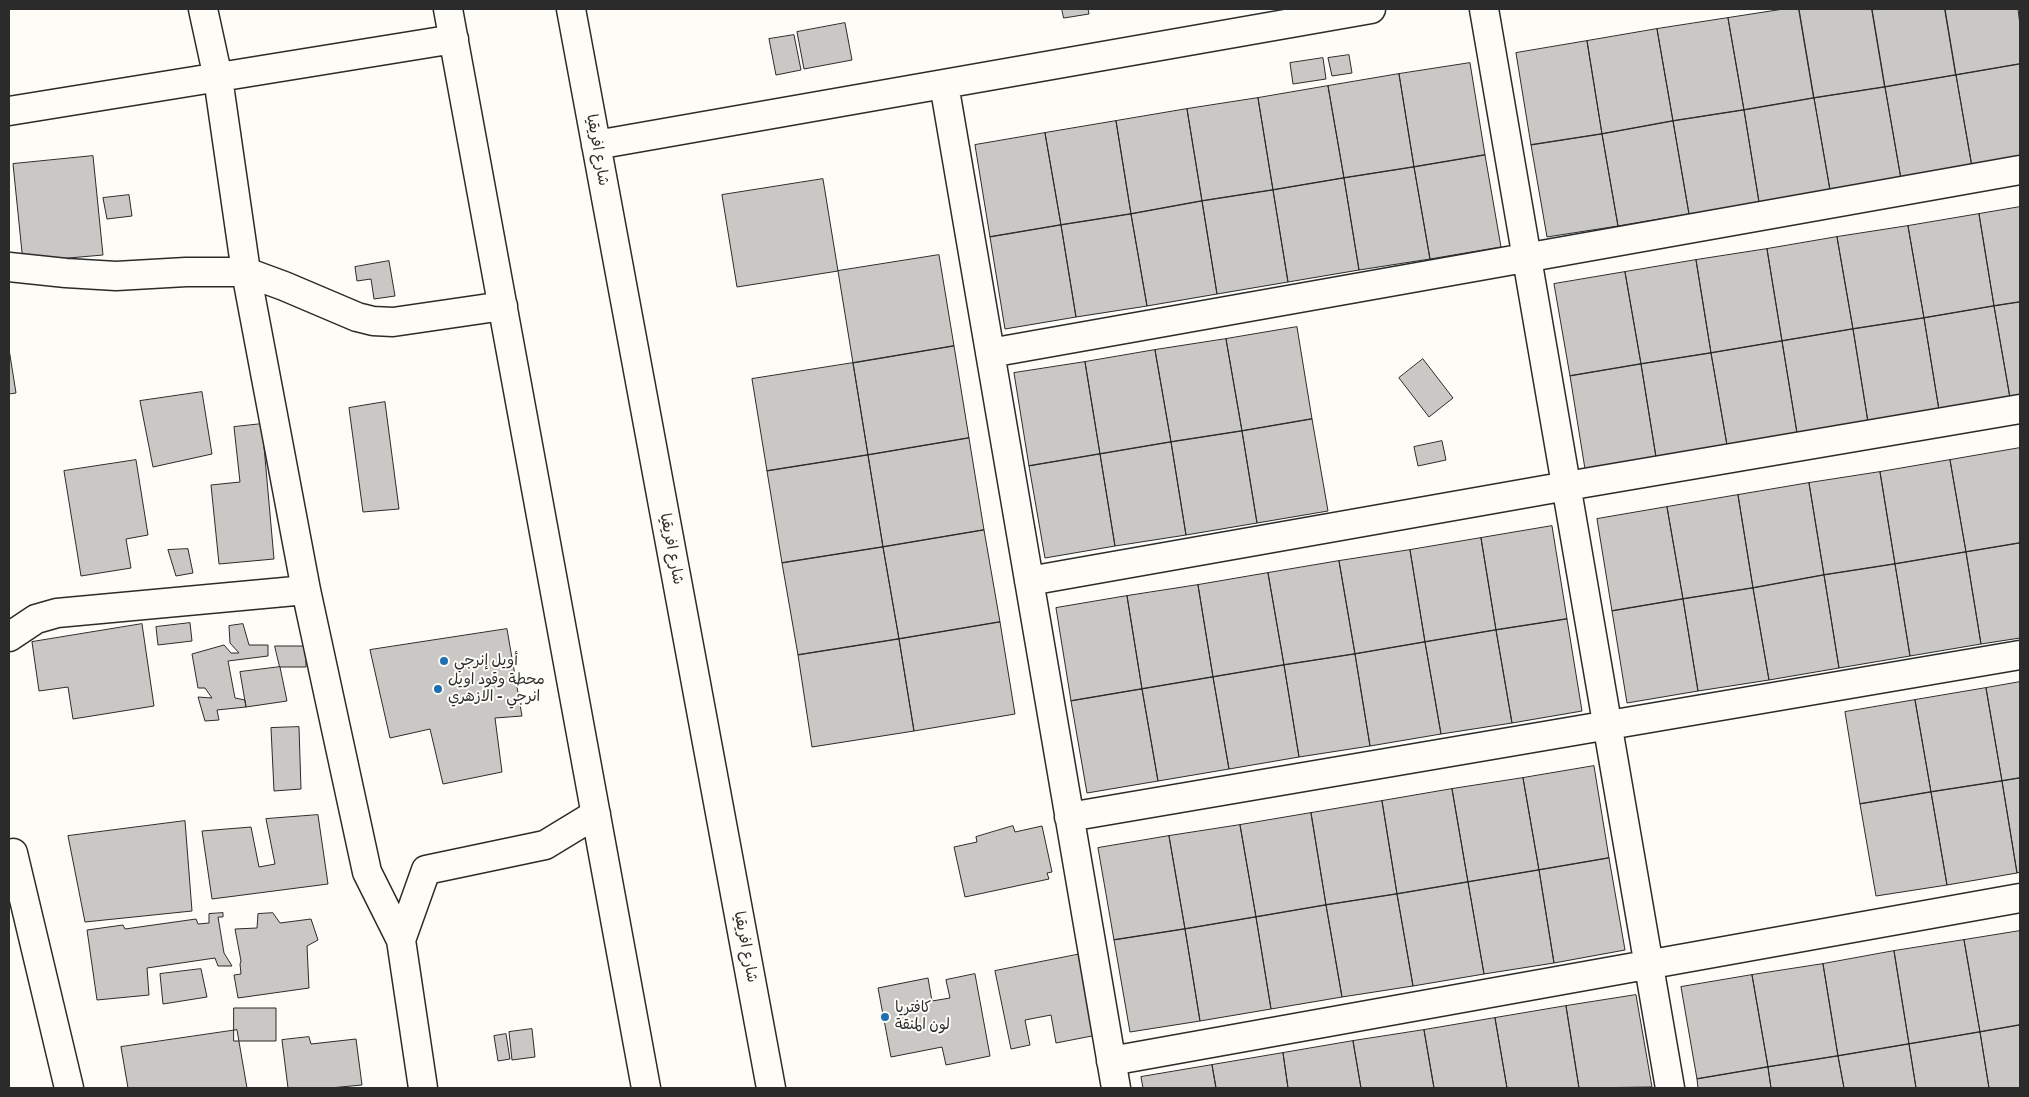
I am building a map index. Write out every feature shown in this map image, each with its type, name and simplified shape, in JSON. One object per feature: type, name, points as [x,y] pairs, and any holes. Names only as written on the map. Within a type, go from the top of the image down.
[{"type":"street","points":[[203,9],[218,78],[246,272],[306,590],[367,872],[401,940],[423,1088]]},
{"type":"street","points":[[448,9],[646,1088]]},
{"type":"street","name":"شارع افريقيا","points":[[571,9],[771,1088]]},
{"type":"street","points":[[596,145],[1371,9]]},
{"type":"street","points":[[1484,9],[1670,1088]]},
{"type":"street","points":[[9,111],[454,39]]},
{"type":"street","points":[[944,84],[1116,1088]]},
{"type":"street","points":[[990,353],[2020,170]]},
{"type":"street","points":[[9,267],[66,274],[116,276],[246,272],[357,317],[373,321],[393,322],[503,306]]},
{"type":"street","points":[[1029,581],[1567,486],[2020,409]]},
{"type":"street","points":[[9,637],[36,619],[57,613],[306,590]]},
{"type":"street","points":[[1069,817],[2020,654]]},
{"type":"street","points":[[401,940],[426,870],[545,845],[596,814]]},
{"type":"street","points":[[10,847],[69,1088]]},
{"type":"street","points":[[1111,1061],[2020,898]]},
{"type":"building","points":[[1062,9],[1088,9],[1089,14],[1064,18]]},
{"type":"building","points":[[1784,9],[1799,9],[1814,98],[1744,110],[1728,18]]},
{"type":"building","points":[[1799,9],[1872,9],[1885,87],[1814,98]]},
{"type":"building","points":[[1872,9],[1945,9],[1956,75],[1885,87]]},
{"type":"building","points":[[1945,9],[2018,9],[2020,64],[1956,75]]},
{"type":"building","points":[[1728,18],[1744,110],[1673,121],[1657,29]]},
{"type":"building","points":[[845,23],[852,60],[804,69],[797,32]]},
{"type":"building","points":[[1657,29],[1673,121],[1602,134],[1587,41]]},
{"type":"building","points":[[794,35],[801,70],[776,75],[769,39]]},
{"type":"building","points":[[1587,41],[1602,134],[1531,145],[1516,53]]},
{"type":"building","points":[[1349,55],[1352,73],[1332,76],[1328,58]]},
{"type":"building","points":[[1323,58],[1326,79],[1293,84],[1290,63]]},
{"type":"building","points":[[1470,63],[1485,155],[1414,167],[1399,74]]},
{"type":"building","points":[[2020,64],[2020,159],[1972,167],[1956,75]]},
{"type":"building","points":[[1399,74],[1414,167],[1344,178],[1328,86]]},
{"type":"building","points":[[1956,75],[1972,167],[1901,179],[1885,87]]},
{"type":"building","points":[[1328,86],[1344,178],[1273,190],[1258,98]]},
{"type":"building","points":[[1885,87],[1901,179],[1830,190],[1814,98]]},
{"type":"building","points":[[1258,98],[1273,190],[1202,201],[1187,109]]},
{"type":"building","points":[[1814,98],[1830,190],[1759,202],[1744,110]]},
{"type":"building","points":[[1187,109],[1202,201],[1131,214],[1116,121]]},
{"type":"building","points":[[1744,110],[1759,202],[1689,214],[1673,121]]},
{"type":"building","points":[[1116,121],[1131,214],[1061,225],[1045,133]]},
{"type":"building","points":[[1673,121],[1689,214],[1618,226],[1602,134]]},
{"type":"building","points":[[1045,133],[1061,225],[990,237],[975,145]]},
{"type":"building","points":[[1602,134],[1618,226],[1547,237],[1531,145]]},
{"type":"building","points":[[1485,155],[1501,247],[1430,259],[1414,167]]},
{"type":"building","points":[[93,156],[103,255],[23,262],[13,164]]},
{"type":"building","points":[[1414,167],[1430,259],[1359,270],[1344,178]]},
{"type":"building","points":[[1344,178],[1359,270],[1288,282],[1273,190]]},
{"type":"building","points":[[823,179],[838,271],[737,287],[722,195]]},
{"type":"building","points":[[1273,190],[1288,282],[1217,294],[1202,201]]},
{"type":"building","points":[[129,195],[132,216],[107,219],[103,198]]},
{"type":"building","points":[[1202,201],[1217,294],[1147,306],[1131,214]]},
{"type":"building","points":[[2020,207],[2020,302],[1994,306],[1979,214]]},
{"type":"building","points":[[1131,214],[1147,306],[1076,317],[1061,225]]},
{"type":"building","points":[[1979,214],[1994,306],[1924,318],[1908,226]]},
{"type":"building","points":[[1061,225],[1076,317],[1005,329],[990,237]]},
{"type":"building","points":[[1908,226],[1924,318],[1853,329],[1837,237]]},
{"type":"building","points":[[1837,237],[1853,329],[1782,341],[1767,249]]},
{"type":"building","points":[[1767,249],[1782,341],[1711,353],[1696,260]]},
{"type":"building","points":[[939,255],[954,346],[853,363],[838,271]]},
{"type":"building","points":[[1696,260],[1711,353],[1641,364],[1625,272]]},
{"type":"building","points":[[389,261],[395,296],[374,299],[371,279],[357,281],[355,267]]},
{"type":"building","points":[[1625,272],[1641,364],[1570,376],[1554,284]]},
{"type":"building","points":[[2020,302],[2020,396],[2010,398],[1994,306]]},
{"type":"building","points":[[1994,306],[2010,398],[1939,410],[1924,318]]},
{"type":"building","points":[[1924,318],[1939,410],[1868,422],[1853,329]]},
{"type":"building","points":[[1297,327],[1312,419],[1242,431],[1226,339]]},
{"type":"building","points":[[1853,329],[1868,422],[1797,433],[1782,341]]},
{"type":"building","points":[[1226,339],[1242,431],[1171,442],[1155,350]]},
{"type":"building","points":[[1782,341],[1797,433],[1727,445],[1711,353]]},
{"type":"building","points":[[954,346],[969,438],[868,455],[853,363]]},
{"type":"building","points":[[9,349],[16,393],[9,394]]},
{"type":"building","points":[[1155,350],[1171,442],[1100,454],[1085,362]]},
{"type":"building","points":[[1711,353],[1727,445],[1656,457],[1641,364]]},
{"type":"building","points":[[1423,359],[1453,398],[1429,417],[1399,378]]},
{"type":"building","points":[[1085,362],[1100,454],[1029,466],[1014,373]]},
{"type":"building","points":[[853,363],[868,455],[767,471],[752,379]]},
{"type":"building","points":[[1641,364],[1656,457],[1585,469],[1570,376]]},
{"type":"building","points":[[202,392],[212,454],[153,467],[140,401]]},
{"type":"building","points":[[385,402],[399,509],[363,512],[349,408]]},
{"type":"building","points":[[1312,419],[1328,511],[1257,523],[1242,431]]},
{"type":"building","points":[[262,424],[274,559],[219,564],[211,485],[240,482],[234,427]]},
{"type":"building","points":[[1242,431],[1257,523],[1186,535],[1171,442]]},
{"type":"building","points":[[969,438],[984,530],[883,547],[868,455]]},
{"type":"building","points":[[1442,441],[1446,460],[1418,466],[1414,447]]},
{"type":"building","points":[[1171,442],[1186,535],[1115,546],[1100,454]]},
{"type":"building","points":[[2020,448],[2020,543],[1966,552],[1950,460]]},
{"type":"building","points":[[1100,454],[1115,546],[1045,558],[1029,466]]},
{"type":"building","points":[[868,455],[883,547],[782,563],[767,471]]},
{"type":"building","points":[[136,460],[148,535],[126,539],[131,568],[81,576],[64,471]]},
{"type":"building","points":[[1950,460],[1966,552],[1895,564],[1880,472]]},
{"type":"building","points":[[1880,472],[1895,564],[1824,575],[1809,483]]},
{"type":"building","points":[[1809,483],[1824,575],[1753,588],[1738,495]]},
{"type":"building","points":[[1738,495],[1753,588],[1683,599],[1667,507]]},
{"type":"building","points":[[1667,507],[1683,599],[1612,611],[1597,519]]},
{"type":"building","points":[[1552,526],[1567,619],[1496,630],[1481,538]]},
{"type":"building","points":[[984,530],[1000,622],[899,639],[883,547]]},
{"type":"building","points":[[1481,538],[1496,630],[1425,642],[1410,550]]},
{"type":"building","points":[[2020,543],[2020,638],[1981,644],[1966,552]]},
{"type":"building","points":[[883,547],[899,639],[798,655],[782,563]]},
{"type":"building","points":[[188,549],[193,573],[176,576],[168,550]]},
{"type":"building","points":[[1410,550],[1425,642],[1355,654],[1339,561]]},
{"type":"building","points":[[1966,552],[1981,644],[1910,656],[1895,564]]},
{"type":"building","points":[[1339,561],[1355,654],[1284,665],[1268,573]]},
{"type":"building","points":[[1895,564],[1910,656],[1839,668],[1824,575]]},
{"type":"building","points":[[1268,573],[1284,665],[1213,677],[1198,585]]},
{"type":"building","points":[[1824,575],[1839,668],[1769,680],[1753,588]]},
{"type":"building","points":[[1198,585],[1213,677],[1142,689],[1127,596]]},
{"type":"building","points":[[1753,588],[1769,680],[1698,691],[1683,599]]},
{"type":"building","points":[[1127,596],[1142,689],[1071,701],[1056,608]]},
{"type":"building","points":[[1683,599],[1698,691],[1627,703],[1612,611]]},
{"type":"building","points":[[1567,619],[1582,711],[1512,723],[1496,630]]},
{"type":"building","points":[[1000,622],[1015,714],[914,731],[899,639]]},
{"type":"building","points":[[190,623],[192,641],[158,645],[156,627]]},
{"type":"building","points":[[142,624],[154,706],[73,719],[68,687],[39,691],[32,642]]},
{"type":"building","points":[[243,624],[249,645],[268,645],[268,656],[228,661],[235,698],[245,700],[246,707],[217,710],[219,720],[205,721],[198,697],[212,698],[205,688],[198,688],[192,654],[224,645],[231,653],[239,653],[230,643],[229,626]]},
{"type":"building","points":[[507,629],[522,716],[495,718],[502,772],[443,784],[430,729],[390,738],[370,650]]},
{"type":"building","points":[[1496,630],[1512,723],[1441,734],[1425,642]]},
{"type":"building","points":[[899,639],[914,731],[812,747],[798,655]]},
{"type":"building","points":[[1425,642],[1441,734],[1370,746],[1355,654]]},
{"type":"building","points":[[275,646],[306,646],[306,667],[280,667]]},
{"type":"building","points":[[1355,654],[1370,746],[1299,757],[1284,665]]},
{"type":"building","points":[[1284,665],[1299,757],[1229,769],[1213,677]]},
{"type":"building","points":[[280,667],[287,701],[246,707],[240,672]]},
{"type":"building","points":[[1213,677],[1229,769],[1158,781],[1142,689]]},
{"type":"building","points":[[2020,682],[2020,778],[2002,781],[1986,688]]},
{"type":"building","points":[[1986,688],[2002,781],[1931,792],[1915,700]]},
{"type":"building","points":[[1142,689],[1158,781],[1087,793],[1071,701]]},
{"type":"building","points":[[1915,700],[1931,792],[1860,804],[1845,712]]},
{"type":"building","points":[[299,727],[301,789],[274,791],[271,728]]},
{"type":"building","points":[[1594,766],[1609,858],[1539,870],[1523,778]]},
{"type":"building","points":[[1523,778],[1539,870],[1468,882],[1452,789]]},
{"type":"building","points":[[2020,778],[2020,872],[2017,873],[2002,781]]},
{"type":"building","points":[[2002,781],[2017,873],[1947,885],[1931,792]]},
{"type":"building","points":[[1452,789],[1468,882],[1397,894],[1382,801]]},
{"type":"building","points":[[1931,792],[1947,885],[1876,896],[1860,804]]},
{"type":"building","points":[[1382,801],[1397,894],[1326,905],[1311,813]]},
{"type":"building","points":[[1311,813],[1326,905],[1256,917],[1240,825]]},
{"type":"building","points":[[318,815],[328,884],[212,899],[202,831],[251,827],[259,867],[275,864],[266,819]]},
{"type":"building","points":[[185,821],[192,911],[85,922],[68,836]]},
{"type":"building","points":[[1240,825],[1256,917],[1185,929],[1169,836]]},
{"type":"building","points":[[1013,826],[1015,832],[1042,826],[1052,872],[1047,873],[1049,879],[965,897],[954,847],[977,842],[976,837]]},
{"type":"building","points":[[1169,836],[1185,929],[1114,940],[1098,848]]},
{"type":"building","points":[[1609,858],[1625,950],[1554,963],[1539,870]]},
{"type":"building","points":[[1539,870],[1554,963],[1484,974],[1468,882]]},
{"type":"building","points":[[1468,882],[1484,974],[1413,986],[1397,894]]},
{"type":"building","points":[[1397,894],[1413,986],[1342,997],[1326,905]]},
{"type":"building","points":[[1326,905],[1342,997],[1271,1009],[1256,917]]},
{"type":"building","points":[[223,913],[223,917],[218,917],[224,953],[232,966],[218,966],[215,958],[147,968],[149,995],[97,1000],[87,930],[123,925],[125,929],[196,919],[198,924],[209,923],[209,914]]},
{"type":"building","points":[[273,913],[280,923],[311,919],[318,940],[307,946],[309,988],[238,998],[234,975],[241,974],[241,961],[235,929],[257,928],[258,914]]},
{"type":"building","points":[[1256,917],[1271,1009],[1200,1021],[1185,929]]},
{"type":"building","points":[[1185,929],[1200,1021],[1130,1032],[1114,940]]},
{"type":"building","points":[[2020,931],[2020,1025],[1980,1032],[1964,940]]},
{"type":"building","points":[[1964,940],[1980,1032],[1909,1044],[1894,951]]},
{"type":"building","points":[[1894,951],[1909,1044],[1838,1056],[1823,964]]},
{"type":"building","points":[[1081,954],[1097,1035],[1056,1043],[1051,1015],[1025,1020],[1030,1045],[1011,1049],[995,971]]},
{"type":"building","points":[[1823,964],[1838,1056],[1768,1067],[1752,975]]},
{"type":"building","points":[[201,969],[207,997],[163,1004],[160,974]]},
{"type":"building","points":[[975,974],[990,1056],[946,1065],[942,1047],[891,1057],[878,988],[928,978],[932,1001],[950,998],[946,980]]},
{"type":"building","points":[[1752,975],[1768,1067],[1697,1079],[1681,987]]},
{"type":"building","points":[[1636,995],[1652,1087],[1579,1088],[1566,1006]]},
{"type":"building","points":[[1566,1006],[1579,1088],[1507,1088],[1495,1018]]},
{"type":"building","points":[[234,1008],[276,1008],[276,1041],[234,1041]]},
{"type":"building","points":[[1495,1018],[1507,1088],[1434,1088],[1424,1030]]},
{"type":"building","points":[[2020,1025],[2020,1088],[1989,1088],[1980,1032]]},
{"type":"building","points":[[532,1029],[535,1057],[512,1060],[509,1032]]},
{"type":"building","points":[[237,1030],[247,1088],[128,1088],[121,1047]]},
{"type":"building","points":[[1424,1030],[1434,1088],[1361,1088],[1353,1041]]},
{"type":"building","points":[[1980,1032],[1989,1088],[1916,1088],[1909,1044]]},
{"type":"building","points":[[506,1034],[510,1059],[498,1061],[494,1036]]},
{"type":"building","points":[[309,1037],[311,1044],[356,1039],[362,1085],[330,1088],[288,1088],[282,1040]]},
{"type":"building","points":[[1353,1041],[1361,1088],[1288,1088],[1283,1053]]},
{"type":"building","points":[[1909,1044],[1916,1088],[1844,1088],[1838,1056]]},
{"type":"building","points":[[1283,1053],[1288,1088],[1216,1088],[1212,1065]]},
{"type":"building","points":[[1838,1056],[1844,1088],[1771,1088],[1768,1067]]},
{"type":"building","points":[[1212,1065],[1216,1088],[1143,1088],[1141,1077]]},
{"type":"building","points":[[1768,1067],[1771,1088],[1698,1088],[1697,1079]]},
{"type":"place","name":"أويل إنرجي","points":[[444,661]]},
{"type":"place","name":"محطة وقود اويل انرجي - الازهري","points":[[438,689]]},
{"type":"place","name":"كافتريا لون المنقة","points":[[885,1017]]}]
